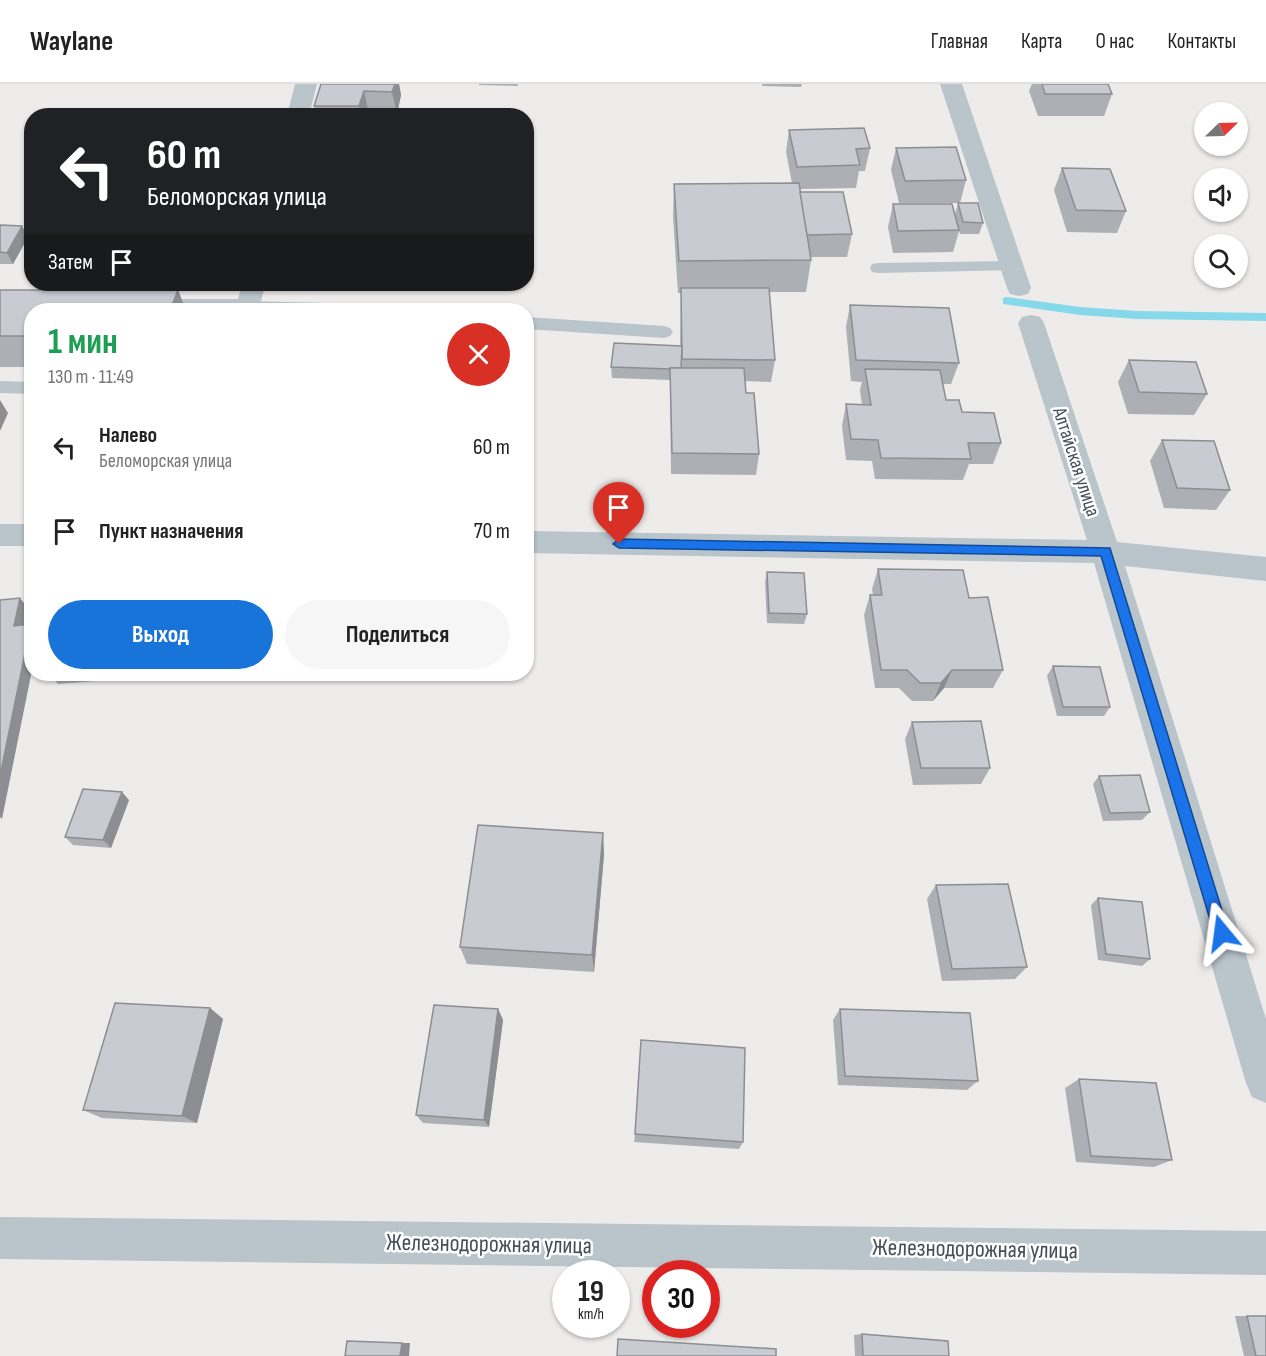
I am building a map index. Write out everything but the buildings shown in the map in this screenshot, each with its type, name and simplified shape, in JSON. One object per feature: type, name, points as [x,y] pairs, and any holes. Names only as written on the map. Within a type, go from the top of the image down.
[{"type":"street","points":[[300,108],[306,84]]},
{"type":"street","points":[[951,84],[1019,288]]},
{"type":"street","points":[[162,303],[251,295]]},
{"type":"street","name":"Алтайская улица","points":[[1031,323],[1106,552],[1266,1083]]},
{"type":"street","points":[[0,535],[24,536]]},
{"type":"street","points":[[534,542],[1106,552],[1266,569]]},
{"type":"street","name":"Железнодорожная улица","points":[[0,1238],[1266,1253]]},
{"type":"lane","points":[[878,268],[1011,266]]},
{"type":"lane","points":[[251,295],[313,303]]},
{"type":"lane","points":[[534,324],[664,332]]},
{"type":"lane","points":[[0,387],[24,388]]},
{"type":"waterway","points":[[1007,301],[1080,311],[1137,315],[1266,317]]},
{"type":"route","points":[[619,544],[1106,552],[1222,933]]}]
